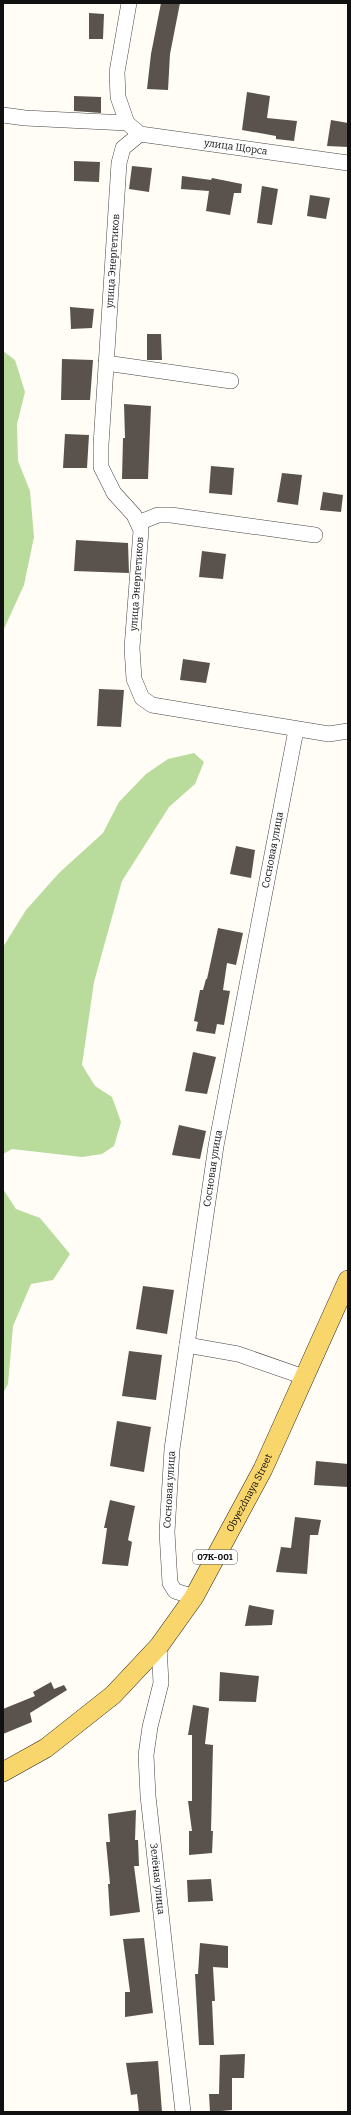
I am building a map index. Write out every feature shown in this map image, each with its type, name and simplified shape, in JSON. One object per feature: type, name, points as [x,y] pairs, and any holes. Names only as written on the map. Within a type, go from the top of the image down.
[{"type":"main road","name":"Obyezdnaya Street","points":[[3,1772],[46,1748],[113,1694],[159,1646],[194,1597],[263,1469],[348,1280]]},
{"type":"street","points":[[129,3],[117,72],[118,97],[127,123],[140,134]]},
{"type":"street","points":[[3,115],[25,118],[127,123]]},
{"type":"street","name":"улица Щорса","points":[[140,134],[348,163]]},
{"type":"street","name":"улица Энергетиков","points":[[140,134],[123,148],[119,163],[101,467],[114,493],[134,516],[142,530],[132,648],[134,679],[142,698],[152,705],[296,730],[329,734],[348,732]]},
{"type":"street","points":[[106,363],[231,381]]},
{"type":"street","points":[[138,523],[158,515],[171,515],[315,535]]},
{"type":"street","name":"Сосновая улица","points":[[194,1597],[175,1591],[170,1583],[167,1532],[172,1449],[216,1146],[296,730]]},
{"type":"street","points":[[187,1345],[238,1354],[304,1377]]},
{"type":"street","name":"Зелёная улица","points":[[159,1646],[161,1683],[150,1728],[146,1755],[148,1796],[183,2112]]},
{"type":"green space","points":[[3,351],[15,360],[25,392],[17,424],[18,461],[30,491],[34,537],[24,585],[3,631]]},
{"type":"green space","points":[[194,753],[204,762],[195,784],[169,807],[122,881],[94,982],[82,1065],[95,1086],[112,1097],[121,1122],[114,1146],[102,1154],[82,1157],[12,1149],[3,1154],[3,947],[26,910],[59,873],[103,833],[119,802],[146,774],[168,759]]},
{"type":"green space","points":[[3,1189],[16,1209],[40,1218],[70,1254],[53,1280],[31,1284],[13,1326],[8,1384],[3,1393]]},
{"type":"building","points":[[161,3],[180,3],[170,54],[168,90],[147,89],[151,54]]},
{"type":"building","points":[[89,13],[104,14],[103,39],[89,39]]},
{"type":"building","points":[[247,92],[270,96],[267,118],[297,121],[294,141],[276,139],[276,136],[242,130]]},
{"type":"building","points":[[74,96],[101,97],[101,113],[74,111]]},
{"type":"building","points":[[331,120],[348,123],[348,147],[327,146]]},
{"type":"building","points":[[74,161],[100,162],[99,182],[74,181]]},
{"type":"building","points":[[132,166],[152,168],[149,192],[129,189]]},
{"type":"building","points":[[182,176],[211,180],[212,178],[242,184],[241,193],[234,193],[230,215],[206,211],[209,191],[181,189]]},
{"type":"building","points":[[262,186],[278,189],[272,225],[257,223]]},
{"type":"building","points":[[310,195],[330,198],[326,219],[307,216]]},
{"type":"building","points":[[70,307],[94,309],[92,328],[71,329]]},
{"type":"building","points":[[147,334],[161,334],[162,360],[147,360]]},
{"type":"building","points":[[62,359],[93,360],[90,400],[61,400]]},
{"type":"building","points":[[124,404],[151,406],[148,479],[122,479],[123,438],[125,438]]},
{"type":"building","points":[[65,434],[89,435],[87,468],[63,468]]},
{"type":"building","points":[[211,466],[234,468],[232,495],[209,493]]},
{"type":"building","points":[[282,473],[302,475],[298,505],[277,502]]},
{"type":"building","points":[[323,492],[343,495],[341,512],[320,510]]},
{"type":"building","points":[[76,540],[128,543],[129,573],[74,571]]},
{"type":"building","points":[[202,551],[226,554],[223,579],[199,577]]},
{"type":"building","points":[[183,659],[210,663],[206,683],[180,680]]},
{"type":"building","points":[[99,689],[124,690],[121,727],[97,726]]},
{"type":"building","points":[[236,846],[255,850],[251,878],[230,874]]},
{"type":"building","points":[[218,928],[243,933],[236,965],[227,963],[223,990],[230,991],[224,1025],[217,1024],[215,1034],[196,1031],[198,1022],[194,1021],[200,990],[203,990],[207,979]]},
{"type":"building","points":[[193,1052],[216,1057],[207,1094],[185,1091]]},
{"type":"building","points":[[179,1125],[206,1131],[200,1159],[172,1155]]},
{"type":"building","points":[[143,1286],[174,1290],[167,1334],[136,1329]]},
{"type":"building","points":[[129,1351],[162,1355],[156,1400],[122,1396]]},
{"type":"building","points":[[117,1421],[151,1427],[144,1472],[110,1466]]},
{"type":"building","points":[[316,1461],[348,1464],[348,1487],[314,1485]]},
{"type":"building","points":[[110,1500],[135,1506],[128,1540],[132,1542],[128,1566],[102,1564],[107,1528],[104,1528]]},
{"type":"building","points":[[295,1517],[321,1520],[318,1535],[310,1535],[307,1574],[276,1572],[281,1547],[291,1548]]},
{"type":"building","points":[[249,1605],[274,1610],[272,1625],[245,1626]]},
{"type":"building","points":[[220,1672],[259,1676],[256,1702],[219,1701]]},
{"type":"building","points":[[51,1682],[54,1689],[64,1685],[67,1690],[30,1713],[32,1722],[3,1734],[3,1709],[35,1696],[33,1692]]},
{"type":"building","points":[[193,1705],[209,1708],[205,1744],[213,1745],[211,1831],[213,1831],[212,1853],[189,1855],[189,1831],[192,1831],[188,1801],[192,1801],[192,1735],[188,1735]]},
{"type":"building","points":[[136,1810],[135,1840],[138,1840],[139,1866],[134,1866],[140,1912],[110,1916],[108,1884],[110,1884],[106,1842],[110,1842],[108,1814]]},
{"type":"building","points":[[211,1879],[213,1901],[188,1902],[187,1880]]},
{"type":"building","points":[[144,1938],[153,2013],[125,2017],[125,1992],[130,1992],[123,1939]]},
{"type":"building","points":[[200,1943],[228,1946],[228,1968],[213,1967],[215,2001],[212,2001],[214,2045],[199,2045],[195,1974],[198,1974]]},
{"type":"building","points":[[245,2054],[244,2078],[232,2078],[232,2110],[210,2112],[209,2094],[219,2094],[220,2055]]},
{"type":"building","points":[[158,2061],[162,2112],[139,2112],[137,2094],[131,2095],[126,2063]]}]
